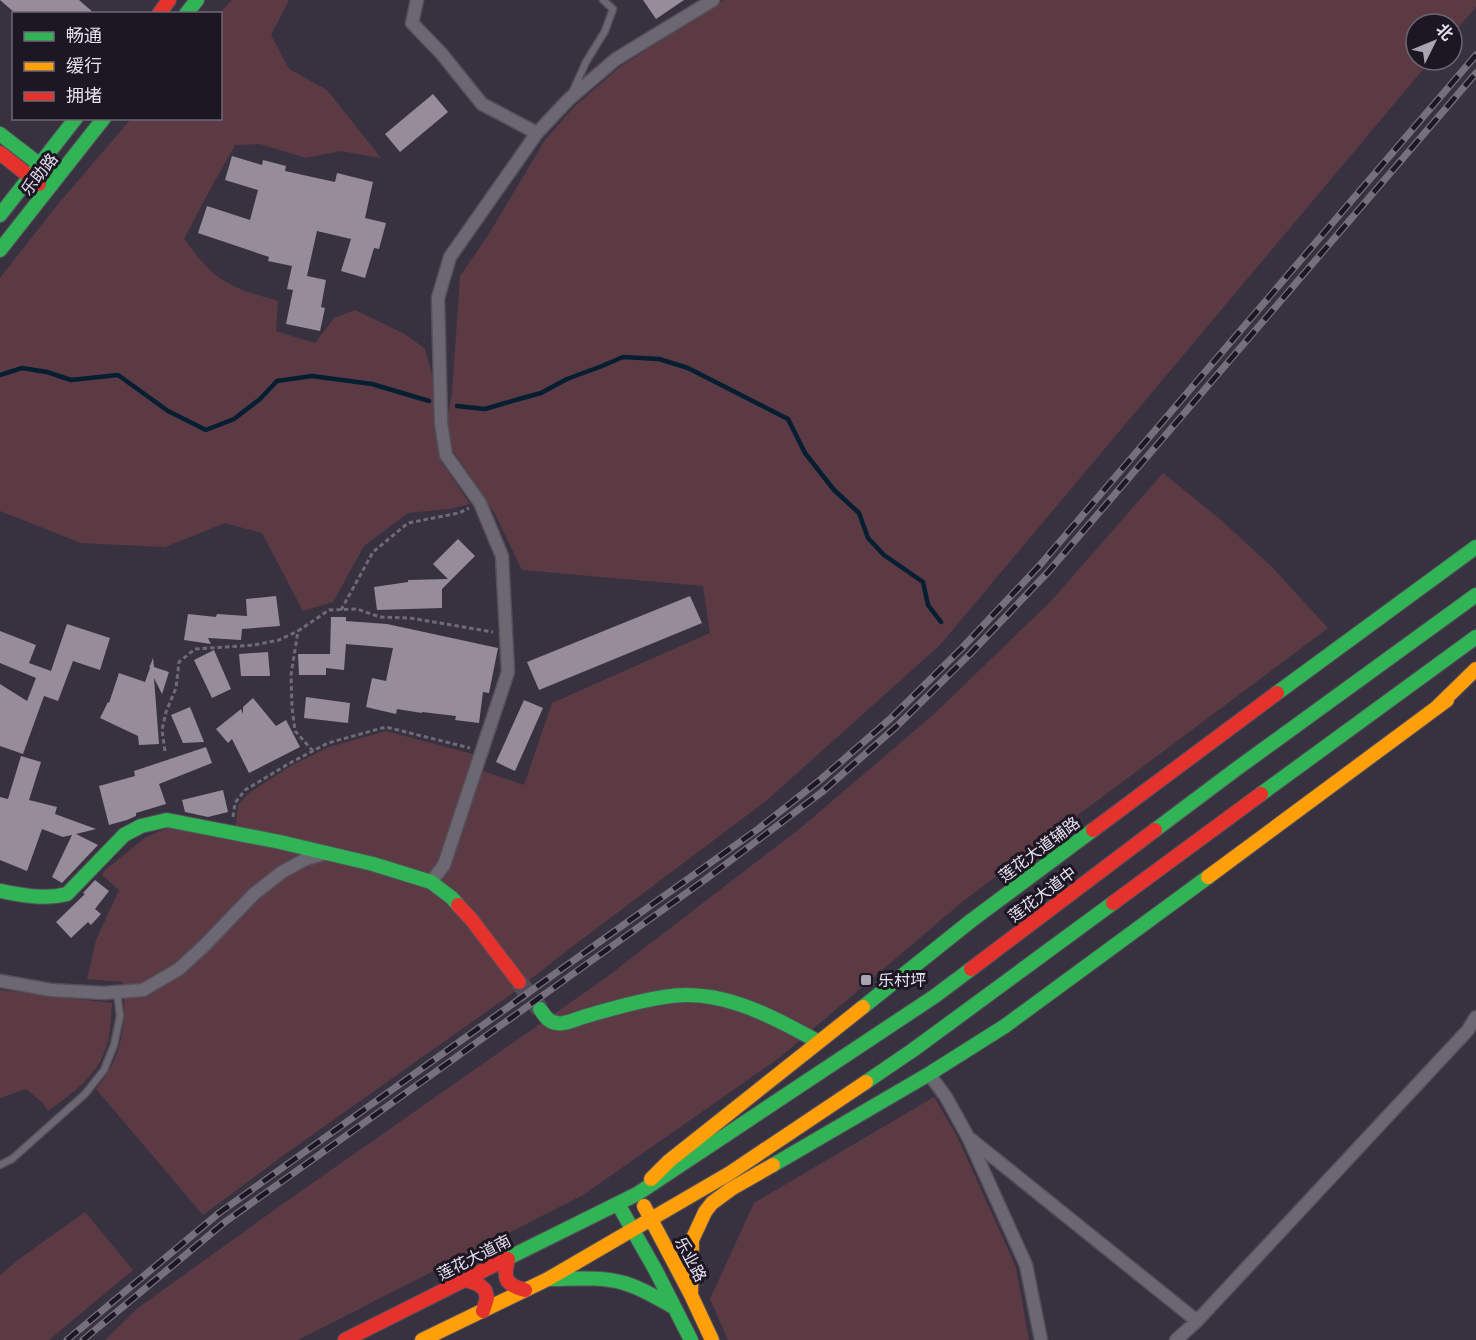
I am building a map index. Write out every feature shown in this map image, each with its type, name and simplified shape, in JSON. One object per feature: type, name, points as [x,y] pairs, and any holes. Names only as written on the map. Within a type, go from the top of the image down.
[{"type":"main road","points":[[188,12],[197,0]]},
{"type":"main road","name":"乐助路","points":[[0,215],[74,120]]},
{"type":"main road","name":"乐助路","points":[[0,250],[102,120]]},
{"type":"main road","points":[[0,134],[57,178]]},
{"type":"main road","points":[[0,153],[47,190]]},
{"type":"main road","name":"莲花大道辅路","points":[[637,1194],[669,1161],[981,913],[1476,547]]},
{"type":"main road","name":"莲花大道中","points":[[618,1204],[637,1194],[935,996],[1235,770],[1476,595]]},
{"type":"main road","points":[[422,1340],[548,1279],[730,1173],[913,1050],[1476,637]]},
{"type":"main road","points":[[1435,709],[1476,669]]},
{"type":"main road","points":[[691,1294],[692,1240],[705,1212],[720,1196],[929,1074],[1005,1026],[1476,680]]},
{"type":"main road","points":[[0,891],[46,898],[57,898],[67,894],[127,833],[151,821],[167,820],[279,842],[373,864],[431,882],[452,898],[471,919],[519,982]]},
{"type":"main road","points":[[540,1009],[548,1020],[559,1024],[666,996],[702,995],[720,998],[762,1012],[819,1042]]},
{"type":"main road","points":[[730,1173],[773,1165]]},
{"type":"main road","name":"乐业路","points":[[637,1194],[691,1294],[712,1340]]},
{"type":"main road","points":[[618,1204],[691,1340]]},
{"type":"main road","name":"莲花大道南","points":[[345,1340],[618,1204]]},
{"type":"main road","points":[[508,1259],[504,1272],[508,1284],[525,1290]]},
{"type":"main road","points":[[548,1279],[622,1282],[645,1291],[675,1308]]},
{"type":"main road","points":[[466,1280],[479,1284],[487,1293],[488,1300],[483,1311]]},
{"type":"street","points":[[417,0],[412,23],[441,53],[482,104],[537,133]]},
{"type":"street","points":[[431,882],[444,865],[508,672],[502,556],[480,503],[446,455],[441,423],[438,298],[450,257],[537,133],[569,99],[616,59],[713,0]]},
{"type":"street","points":[[0,981],[51,990],[104,993],[143,990],[180,969],[254,894],[282,872],[306,859],[326,853]]},
{"type":"street","points":[[1176,1340],[1197,1321],[1468,1030],[1476,1017]]},
{"type":"street","points":[[929,1074],[946,1097],[968,1137],[1026,1266],[1041,1340]]},
{"type":"street","points":[[968,1137],[1197,1321]]},
{"type":"lane","points":[[569,99],[586,62],[605,31],[613,9],[603,0]]},
{"type":"lane","points":[[0,1165],[12,1159],[85,1094],[104,1070],[114,1045],[120,1016],[117,992]]},
{"type":"path","points":[[341,610],[372,552],[408,523],[459,513],[480,503]]},
{"type":"path","points":[[165,752],[162,730],[166,712],[176,688],[179,662],[195,649],[254,645],[279,640],[298,632],[329,610],[357,609],[380,617],[410,618],[506,635]]},
{"type":"path","points":[[298,632],[291,675],[292,707],[295,731],[312,751]]},
{"type":"path","points":[[231,834],[235,803],[245,790],[328,743],[386,727],[482,752]]},
{"type":"shaded area","points":[[232,0],[289,0],[271,35],[289,69],[327,90],[381,158],[341,151],[306,158],[260,144],[235,145],[184,239],[204,264],[221,279],[240,289],[278,301],[276,331],[315,343],[334,318],[355,310],[405,334],[425,349],[434,382],[441,461],[470,504],[449,509],[408,513],[364,546],[333,602],[303,611],[262,533],[225,523],[165,547],[81,543],[0,511],[0,278],[58,204],[130,120],[222,120],[221,12]]},
{"type":"shaded area","points":[[724,0],[1476,0],[1476,7],[1464,21],[1464,12],[1404,12],[1404,72],[1421,72],[940,645],[766,801],[513,993],[203,1215],[96,1089],[115,1059],[124,1015],[122,982],[87,979],[96,940],[119,890],[102,875],[105,870],[146,837],[170,827],[234,841],[238,805],[249,793],[292,765],[329,747],[386,731],[476,755],[471,767],[524,785],[552,703],[710,633],[703,586],[522,570],[494,512],[452,449],[447,418],[452,394],[460,276],[487,237],[545,140],[574,107],[621,66]]},
{"type":"shaded area","points":[[1163,473],[1221,520],[1272,567],[1328,628],[962,902],[779,1058],[583,1195],[298,1340],[105,1340],[138,1308],[604,979],[803,826],[933,715],[1051,601]]},
{"type":"shaded area","points":[[0,990],[112,1003],[109,1036],[99,1064],[85,1082],[48,1111],[42,1102],[26,1089],[0,1098]]},
{"type":"shaded area","points":[[934,1097],[957,1136],[1016,1267],[1029,1340],[728,1340],[710,1299],[754,1203]]},
{"type":"shaded area","points":[[85,1212],[133,1270],[49,1340],[0,1340],[0,1275]]},
{"type":"building","points":[[0,0],[79,0],[93,12],[14,12]]},
{"type":"building","points":[[643,0],[684,0],[656,19]]},
{"type":"building","points":[[433,94],[448,112],[400,152],[385,134]]},
{"type":"building","points":[[232,156],[262,165],[263,160],[286,166],[285,171],[335,182],[337,173],[373,182],[365,218],[386,223],[379,249],[374,248],[365,278],[341,271],[351,239],[317,231],[307,276],[326,280],[321,307],[325,308],[320,331],[286,324],[293,290],[287,289],[292,266],[268,261],[269,257],[198,233],[207,206],[250,220],[258,190],[225,180]]},
{"type":"building","points":[[458,539],[475,556],[442,589],[442,608],[377,610],[374,587],[408,582],[408,580],[448,579],[433,564]]},
{"type":"building","points":[[276,596],[280,626],[242,629],[241,640],[208,638],[211,644],[184,640],[188,614],[216,617],[217,614],[247,616],[246,599]]},
{"type":"building","points":[[690,596],[702,623],[539,690],[527,662]]},
{"type":"building","points":[[331,617],[346,617],[346,621],[387,624],[498,648],[489,693],[483,692],[479,723],[455,720],[456,716],[397,709],[396,714],[366,707],[372,678],[386,681],[393,648],[346,644],[344,670],[326,668],[326,675],[299,675],[298,654],[330,654]]},
{"type":"building","points":[[67,624],[110,638],[100,670],[73,661],[58,701],[44,696],[23,754],[0,746],[0,684],[27,701],[36,678],[0,663],[0,631],[36,645],[29,663],[51,671]]},
{"type":"building","points":[[214,650],[231,689],[212,698],[194,660]]},
{"type":"building","points":[[268,652],[270,676],[241,676],[239,654]]},
{"type":"building","points":[[153,658],[154,667],[169,672],[162,694],[154,678],[159,744],[139,745],[138,736],[100,718],[109,703],[119,673],[145,682]]},
{"type":"building","points":[[306,697],[350,703],[348,723],[304,718]]},
{"type":"building","points":[[253,698],[276,726],[286,720],[300,747],[249,773],[232,739],[228,743],[216,729],[241,709],[243,714],[243,707]]},
{"type":"building","points":[[524,700],[543,708],[515,771],[496,762]]},
{"type":"building","points":[[190,707],[204,742],[183,743],[171,715]]},
{"type":"building","points":[[206,747],[212,763],[159,784],[166,804],[136,813],[136,816],[127,820],[109,825],[99,786],[135,776],[134,771]]},
{"type":"building","points":[[21,756],[41,762],[29,800],[57,807],[55,814],[96,829],[76,834],[98,845],[62,883],[52,877],[72,835],[63,837],[42,829],[27,871],[0,860],[0,797],[8,799]]},
{"type":"building","points":[[223,790],[228,812],[208,817],[185,812],[182,800]]},
{"type":"building","points":[[95,880],[109,891],[95,909],[101,914],[91,925],[88,922],[71,938],[56,922],[85,894],[83,893]]},
{"type":"waterway","points":[[457,406],[485,409],[541,393],[567,379],[623,357],[659,359],[688,368],[788,419],[805,453],[834,490],[859,513],[868,538],[884,555],[923,582],[928,605],[941,622]]},
{"type":"waterway","points":[[0,375],[22,368],[47,372],[71,380],[118,375],[168,411],[206,430],[234,419],[260,399],[277,381],[312,376],[372,384],[429,401]]},
{"type":"tunnel","points":[[519,982],[540,1009]]},
{"type":"railway","points":[[67,1340],[219,1213],[758,829],[820,780],[890,719],[962,648],[1040,565],[1476,55]]},
{"type":"railway","points":[[83,1340],[225,1222],[706,879],[822,792],[897,726],[1049,571],[1476,73]]},
{"type":"traffic: fast","points":[[188,12],[197,0]]},
{"type":"traffic: fast","points":[[0,215],[74,120]]},
{"type":"traffic: fast","points":[[0,250],[102,120]]},
{"type":"traffic: fast","points":[[0,134],[48,171]]},
{"type":"traffic: fast","points":[[1277,693],[1476,547]]},
{"type":"traffic: fast","points":[[1155,830],[1476,595]]},
{"type":"traffic: fast","points":[[1261,794],[1476,637]]},
{"type":"traffic: fast","points":[[0,891],[42,897],[67,894],[124,835],[141,826],[167,820],[280,842],[373,864],[431,882],[458,905]]},
{"type":"traffic: fast","points":[[863,1007],[972,920],[1093,830]]},
{"type":"traffic: fast","points":[[773,1165],[929,1074],[1005,1026],[1208,877]]},
{"type":"traffic: fast","points":[[866,1082],[1113,903]]},
{"type":"traffic: fast","points":[[506,1259],[637,1194],[935,996],[971,969]]},
{"type":"traffic: fast","points":[[540,1009],[551,1021],[563,1023],[613,1008],[664,997],[705,996],[725,1000],[764,1014],[819,1042]]},
{"type":"traffic: fast","points":[[618,1204],[691,1340]]},
{"type":"traffic: fast","points":[[548,1279],[606,1279],[624,1283],[675,1308]]},
{"type":"traffic: slow","points":[[1435,709],[1476,669]]},
{"type":"traffic: slow","points":[[1208,877],[1447,700]]},
{"type":"traffic: slow","points":[[651,1179],[669,1161],[863,1007]]},
{"type":"traffic: slow","points":[[422,1340],[548,1279],[730,1173],[866,1082]]},
{"type":"traffic: slow","points":[[691,1295],[692,1240],[705,1212],[712,1203],[731,1189],[773,1165]]},
{"type":"traffic: slow","points":[[644,1206],[712,1340]]},
{"type":"traffic: jam","points":[[160,12],[169,0]]},
{"type":"traffic: jam","points":[[0,153],[39,184]]},
{"type":"traffic: jam","points":[[1093,830],[1277,693]]},
{"type":"traffic: jam","points":[[1113,903],[1261,794]]},
{"type":"traffic: jam","points":[[971,969],[1155,830]]},
{"type":"traffic: jam","points":[[458,905],[519,982]]},
{"type":"traffic: jam","points":[[345,1340],[506,1259]]},
{"type":"traffic: jam","points":[[508,1259],[507,1280],[513,1286],[525,1290]]},
{"type":"traffic: jam","points":[[466,1280],[478,1284],[485,1290],[487,1298],[483,1311]]},
{"type":"place","name":"乐村坪","points":[[866,980]]}]
